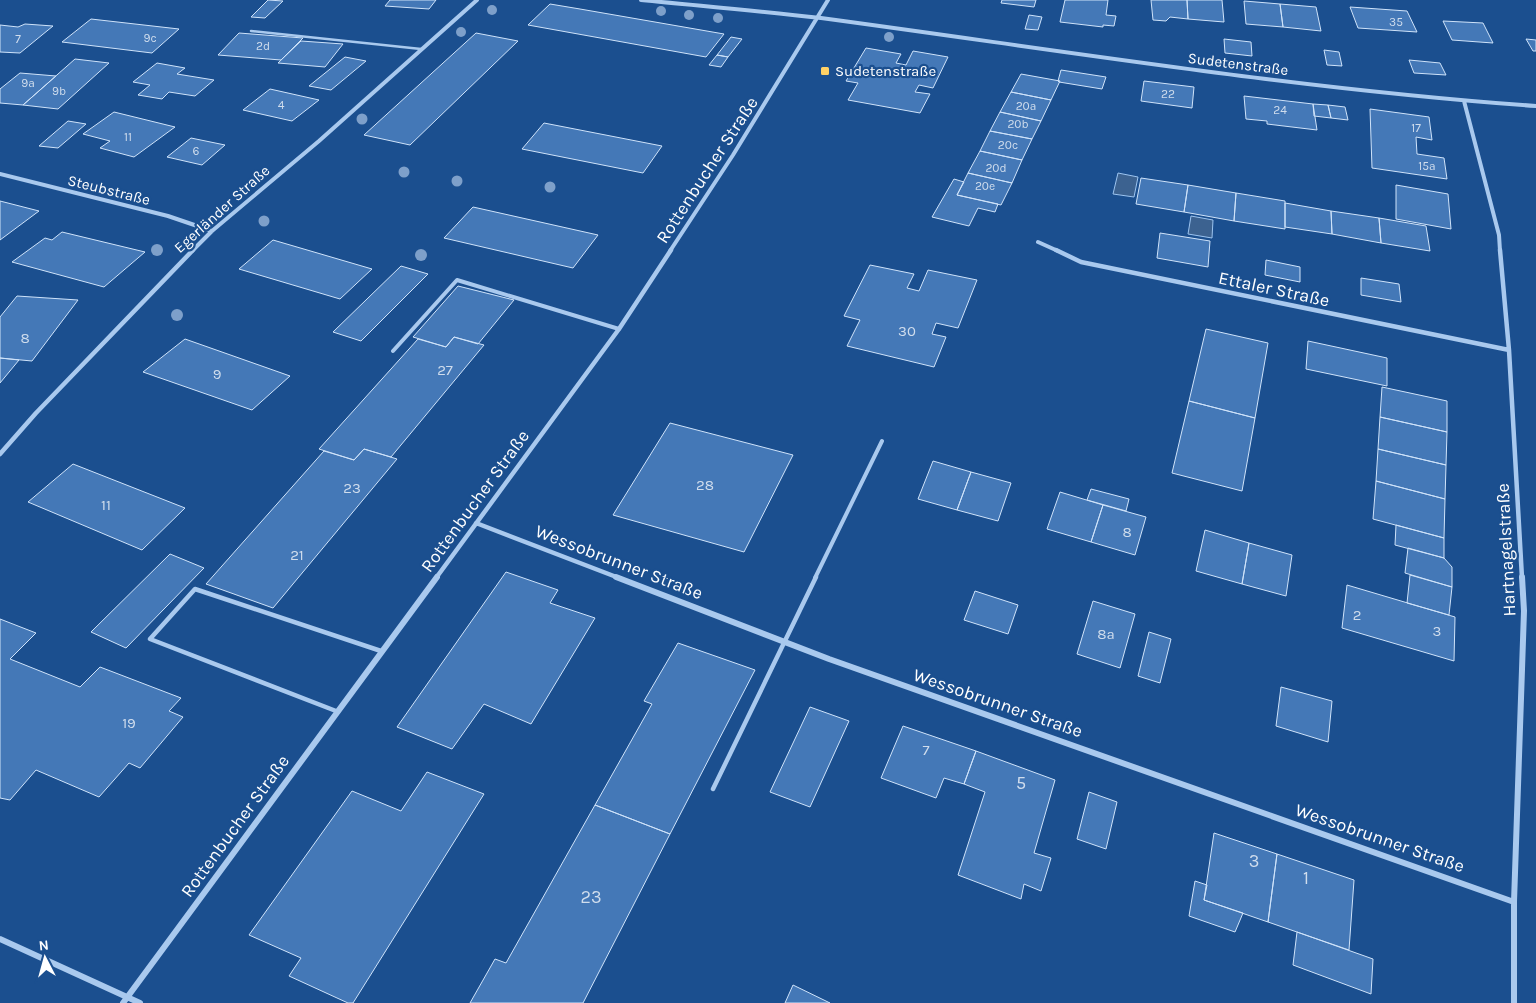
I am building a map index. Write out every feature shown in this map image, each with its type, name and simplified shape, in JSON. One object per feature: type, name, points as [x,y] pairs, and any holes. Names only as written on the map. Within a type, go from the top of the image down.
[{"type":"street","name":"Egerländer Straße","points":[[0,454],[36,413],[212,231],[477,0]]},
{"type":"street","name":"Sudetenstraße","points":[[641,0],[818,18],[1246,76],[1464,101],[1536,106]]},
{"type":"street","name":"Rottenbucher Straße","points":[[126,1000],[336,711],[619,329],[717,180],[828,0]]},
{"type":"street","name":"Hartnagelstraße","points":[[1464,101],[1498,235],[1509,350],[1524,611],[1514,902],[1514,1003]]},
{"type":"street","name":"Steubstraße","points":[[0,174],[168,216],[212,231]]},
{"type":"street","name":"Ettaler Straße","points":[[1038,242],[1081,262],[1509,350]]},
{"type":"street","name":"Wessobrunner Straße","points":[[476,523],[839,663],[1514,902]]},
{"type":"street","points":[[0,939],[126,1000],[140,1003]]},
{"type":"lane","points":[[251,31],[421,49]]},
{"type":"lane","points":[[393,351],[456,280],[619,329]]},
{"type":"lane","points":[[713,789],[882,441]]},
{"type":"lane","points":[[336,711],[150,639],[195,589],[381,651]]},
{"type":"water","points":[[1118,173],[1138,177],[1134,197],[1113,194]]},
{"type":"water","points":[[1191,216],[1213,220],[1212,238],[1188,234]]},
{"type":"building","points":[[268,0],[283,1],[265,18],[251,17]]},
{"type":"building","points":[[390,0],[436,0],[429,9],[385,6]]},
{"type":"building","points":[[1002,0],[1036,0],[1034,7],[1001,3]]},
{"type":"building","points":[[1065,0],[1108,0],[1106,15],[1116,16],[1114,26],[1103,25],[1103,27],[1060,22]]},
{"type":"building","points":[[1151,0],[1187,0],[1188,19],[1170,17],[1166,21],[1153,20]]},
{"type":"building","points":[[1187,0],[1222,0],[1224,22],[1188,19]]},
{"type":"building","points":[[1244,1],[1280,4],[1283,27],[1246,24]]},
{"type":"building","points":[[550,4],[724,34],[706,57],[528,25]]},
{"type":"building","points":[[1280,4],[1316,7],[1321,31],[1283,27]]},
{"type":"building","points":[[1350,7],[1407,11],[1417,32],[1358,28]]},
{"type":"building","points":[[1029,15],[1042,17],[1038,30],[1025,29]]},
{"type":"building","points":[[91,19],[179,29],[152,53],[62,42]]},
{"type":"building","points":[[1443,21],[1483,23],[1493,43],[1452,40]]},
{"type":"building","points":[[25,24],[53,26],[20,53],[0,52],[0,25],[18,27]]},
{"type":"building","points":[[239,33],[303,38],[281,60],[218,55]]},
{"type":"building","points":[[476,33],[518,41],[410,145],[364,135]]},
{"type":"building","points":[[731,37],[742,39],[728,57],[717,55]]},
{"type":"building","points":[[1224,39],[1251,42],[1252,56],[1225,53]]},
{"type":"building","points":[[1526,39],[1536,40],[1536,51],[1533,51]]},
{"type":"building","points":[[301,41],[343,44],[325,67],[278,63]]},
{"type":"building","points":[[866,48],[901,54],[896,63],[906,65],[913,51],[948,57],[933,88],[919,85],[915,92],[930,94],[920,113],[848,100],[858,83],[846,81]]},
{"type":"building","points":[[1324,50],[1339,52],[1342,66],[1327,65]]},
{"type":"building","points":[[717,55],[728,57],[721,67],[709,65]]},
{"type":"building","points":[[345,57],[366,61],[331,90],[309,86]]},
{"type":"building","points":[[75,59],[109,63],[58,109],[23,105]]},
{"type":"building","points":[[1409,60],[1440,63],[1446,75],[1414,73]]},
{"type":"building","points":[[157,63],[185,68],[177,74],[214,80],[195,96],[169,92],[162,99],[138,95],[150,85],[133,82]]},
{"type":"building","points":[[1061,70],[1106,77],[1102,89],[1059,82]]},
{"type":"building","points":[[20,73],[56,76],[23,105],[0,103],[0,89]]},
{"type":"building","points":[[1021,74],[1060,81],[1051,100],[1011,92]]},
{"type":"building","points":[[1144,81],[1194,87],[1192,108],[1141,101]]},
{"type":"building","points":[[270,89],[319,100],[292,121],[243,110]]},
{"type":"building","points":[[1011,92],[1051,100],[1041,121],[1000,112]]},
{"type":"building","points":[[1244,96],[1313,104],[1317,130],[1267,124],[1267,121],[1246,119]]},
{"type":"building","points":[[1313,104],[1328,105],[1331,118],[1314,116]]},
{"type":"building","points":[[1328,105],[1345,107],[1348,120],[1331,118]]},
{"type":"building","points":[[1370,109],[1429,117],[1432,140],[1416,137],[1417,154],[1444,158],[1447,179],[1372,168]]},
{"type":"building","points":[[114,112],[175,127],[134,157],[100,148],[110,141],[83,134]]},
{"type":"building","points":[[1000,112],[1041,121],[1032,139],[990,131]]},
{"type":"building","points":[[68,121],[86,124],[58,148],[39,146]]},
{"type":"building","points":[[544,123],[662,146],[643,173],[522,149]]},
{"type":"building","points":[[990,131],[1032,139],[1022,160],[980,151]]},
{"type":"building","points":[[191,138],[225,145],[202,165],[167,157]]},
{"type":"building","points":[[980,151],[1022,160],[1012,183],[968,173]]},
{"type":"building","points":[[968,173],[1012,183],[1001,205],[957,195]]},
{"type":"building","points":[[1141,178],[1188,185],[1184,212],[1136,204]]},
{"type":"building","points":[[954,179],[964,182],[957,195],[998,204],[995,212],[978,208],[969,226],[932,217]]},
{"type":"building","points":[[1188,185],[1236,193],[1234,221],[1184,212]]},
{"type":"building","points":[[1396,185],[1448,194],[1451,229],[1396,219]]},
{"type":"building","points":[[1236,193],[1285,201],[1285,229],[1234,221]]},
{"type":"building","points":[[0,201],[39,211],[0,240]]},
{"type":"building","points":[[1285,203],[1331,211],[1332,234],[1285,227]]},
{"type":"building","points":[[473,207],[598,235],[573,268],[444,238]]},
{"type":"building","points":[[1331,211],[1379,218],[1381,243],[1332,234]]},
{"type":"building","points":[[1379,218],[1426,226],[1430,251],[1381,243]]},
{"type":"building","points":[[62,232],[145,252],[104,287],[12,262],[45,238],[52,240]]},
{"type":"building","points":[[1160,233],[1210,241],[1208,267],[1157,258]]},
{"type":"building","points":[[273,240],[372,269],[340,299],[239,269]]},
{"type":"building","points":[[1266,260],[1300,267],[1300,282],[1265,275]]},
{"type":"building","points":[[870,265],[914,274],[907,288],[919,291],[928,270],[977,280],[958,328],[936,323],[932,334],[946,337],[934,367],[847,346],[860,320],[844,316]]},
{"type":"building","points":[[401,266],[428,274],[361,341],[333,332]]},
{"type":"building","points":[[1361,278],[1399,284],[1401,302],[1361,295]]},
{"type":"building","points":[[458,286],[514,300],[478,344],[454,337],[446,347],[413,337]]},
{"type":"building","points":[[17,296],[78,300],[32,361],[0,358],[0,317]]},
{"type":"building","points":[[1206,329],[1268,343],[1255,418],[1189,401]]},
{"type":"building","points":[[454,337],[484,345],[391,457],[364,449],[354,460],[319,449],[418,339],[446,347]]},
{"type":"building","points":[[185,339],[290,376],[252,410],[143,372]]},
{"type":"building","points":[[1308,341],[1387,358],[1387,386],[1306,369]]},
{"type":"building","points":[[0,358],[19,360],[0,383]]},
{"type":"building","points":[[1382,387],[1447,401],[1447,432],[1380,417]]},
{"type":"building","points":[[1189,401],[1255,418],[1242,491],[1172,473]]},
{"type":"building","points":[[1380,417],[1447,432],[1446,465],[1378,449]]},
{"type":"building","points":[[670,423],[793,455],[744,552],[613,515]]},
{"type":"building","points":[[364,449],[397,459],[273,608],[206,584],[324,451],[354,460]]},
{"type":"building","points":[[1378,449],[1446,465],[1445,499],[1376,481]]},
{"type":"building","points":[[933,461],[971,472],[957,510],[918,499]]},
{"type":"building","points":[[73,464],[185,508],[142,550],[28,502]]},
{"type":"building","points":[[971,472],[1011,483],[998,521],[957,510]]},
{"type":"building","points":[[1376,481],[1445,499],[1444,538],[1373,519]]},
{"type":"building","points":[[1091,489],[1129,499],[1126,511],[1087,500]]},
{"type":"building","points":[[1060,492],[1103,505],[1091,542],[1047,529]]},
{"type":"building","points":[[1103,505],[1146,517],[1135,555],[1091,542]]},
{"type":"building","points":[[1396,525],[1444,538],[1444,558],[1395,545]]},
{"type":"building","points":[[1205,530],[1249,543],[1242,584],[1196,571]]},
{"type":"building","points":[[1249,543],[1292,555],[1286,596],[1242,584]]},
{"type":"building","points":[[1408,548],[1444,558],[1452,567],[1452,587],[1405,573]]},
{"type":"building","points":[[170,554],[204,568],[126,648],[91,632]]},
{"type":"building","points":[[506,572],[558,590],[550,603],[595,618],[531,724],[484,704],[452,749],[397,727]]},
{"type":"building","points":[[1410,575],[1452,587],[1449,615],[1407,603]]},
{"type":"building","points":[[1347,585],[1455,617],[1454,661],[1342,628]]},
{"type":"building","points":[[975,591],[1018,605],[1008,634],[964,620]]},
{"type":"building","points":[[1093,601],[1135,614],[1120,668],[1077,654]]},
{"type":"building","points":[[0,619],[36,633],[10,659],[80,687],[100,667],[181,698],[169,711],[183,717],[140,768],[129,763],[99,797],[36,770],[10,800],[0,798]]},
{"type":"building","points":[[1149,632],[1171,639],[1160,683],[1138,676]]},
{"type":"building","points":[[678,643],[755,670],[670,834],[595,805],[652,704],[644,701]]},
{"type":"building","points":[[1281,687],[1332,701],[1328,742],[1276,726]]},
{"type":"building","points":[[810,707],[849,721],[810,807],[770,792]]},
{"type":"building","points":[[903,726],[976,751],[964,784],[944,778],[936,798],[881,778]]},
{"type":"building","points":[[976,751],[1055,780],[1034,853],[1051,858],[1041,891],[1024,884],[1021,899],[958,875],[985,792],[964,784]]},
{"type":"building","points":[[427,772],[484,794],[353,1003],[348,1003],[289,976],[301,958],[249,935],[352,791],[401,811]]},
{"type":"building","points":[[1089,792],[1117,802],[1106,849],[1077,839]]},
{"type":"building","points":[[595,805],[670,834],[583,1003],[470,1003],[495,959],[506,963]]},
{"type":"building","points":[[1214,833],[1277,854],[1268,922],[1204,900]]},
{"type":"building","points":[[1277,854],[1354,880],[1349,950],[1268,922]]},
{"type":"building","points":[[1195,881],[1207,885],[1204,900],[1243,913],[1235,932],[1189,916]]},
{"type":"building","points":[[1297,932],[1373,959],[1371,994],[1293,965]]},
{"type":"building","points":[[793,985],[830,1003],[785,1003]]},
{"type":"place","name":"Sudetenstraße","points":[[825,71]]}]
